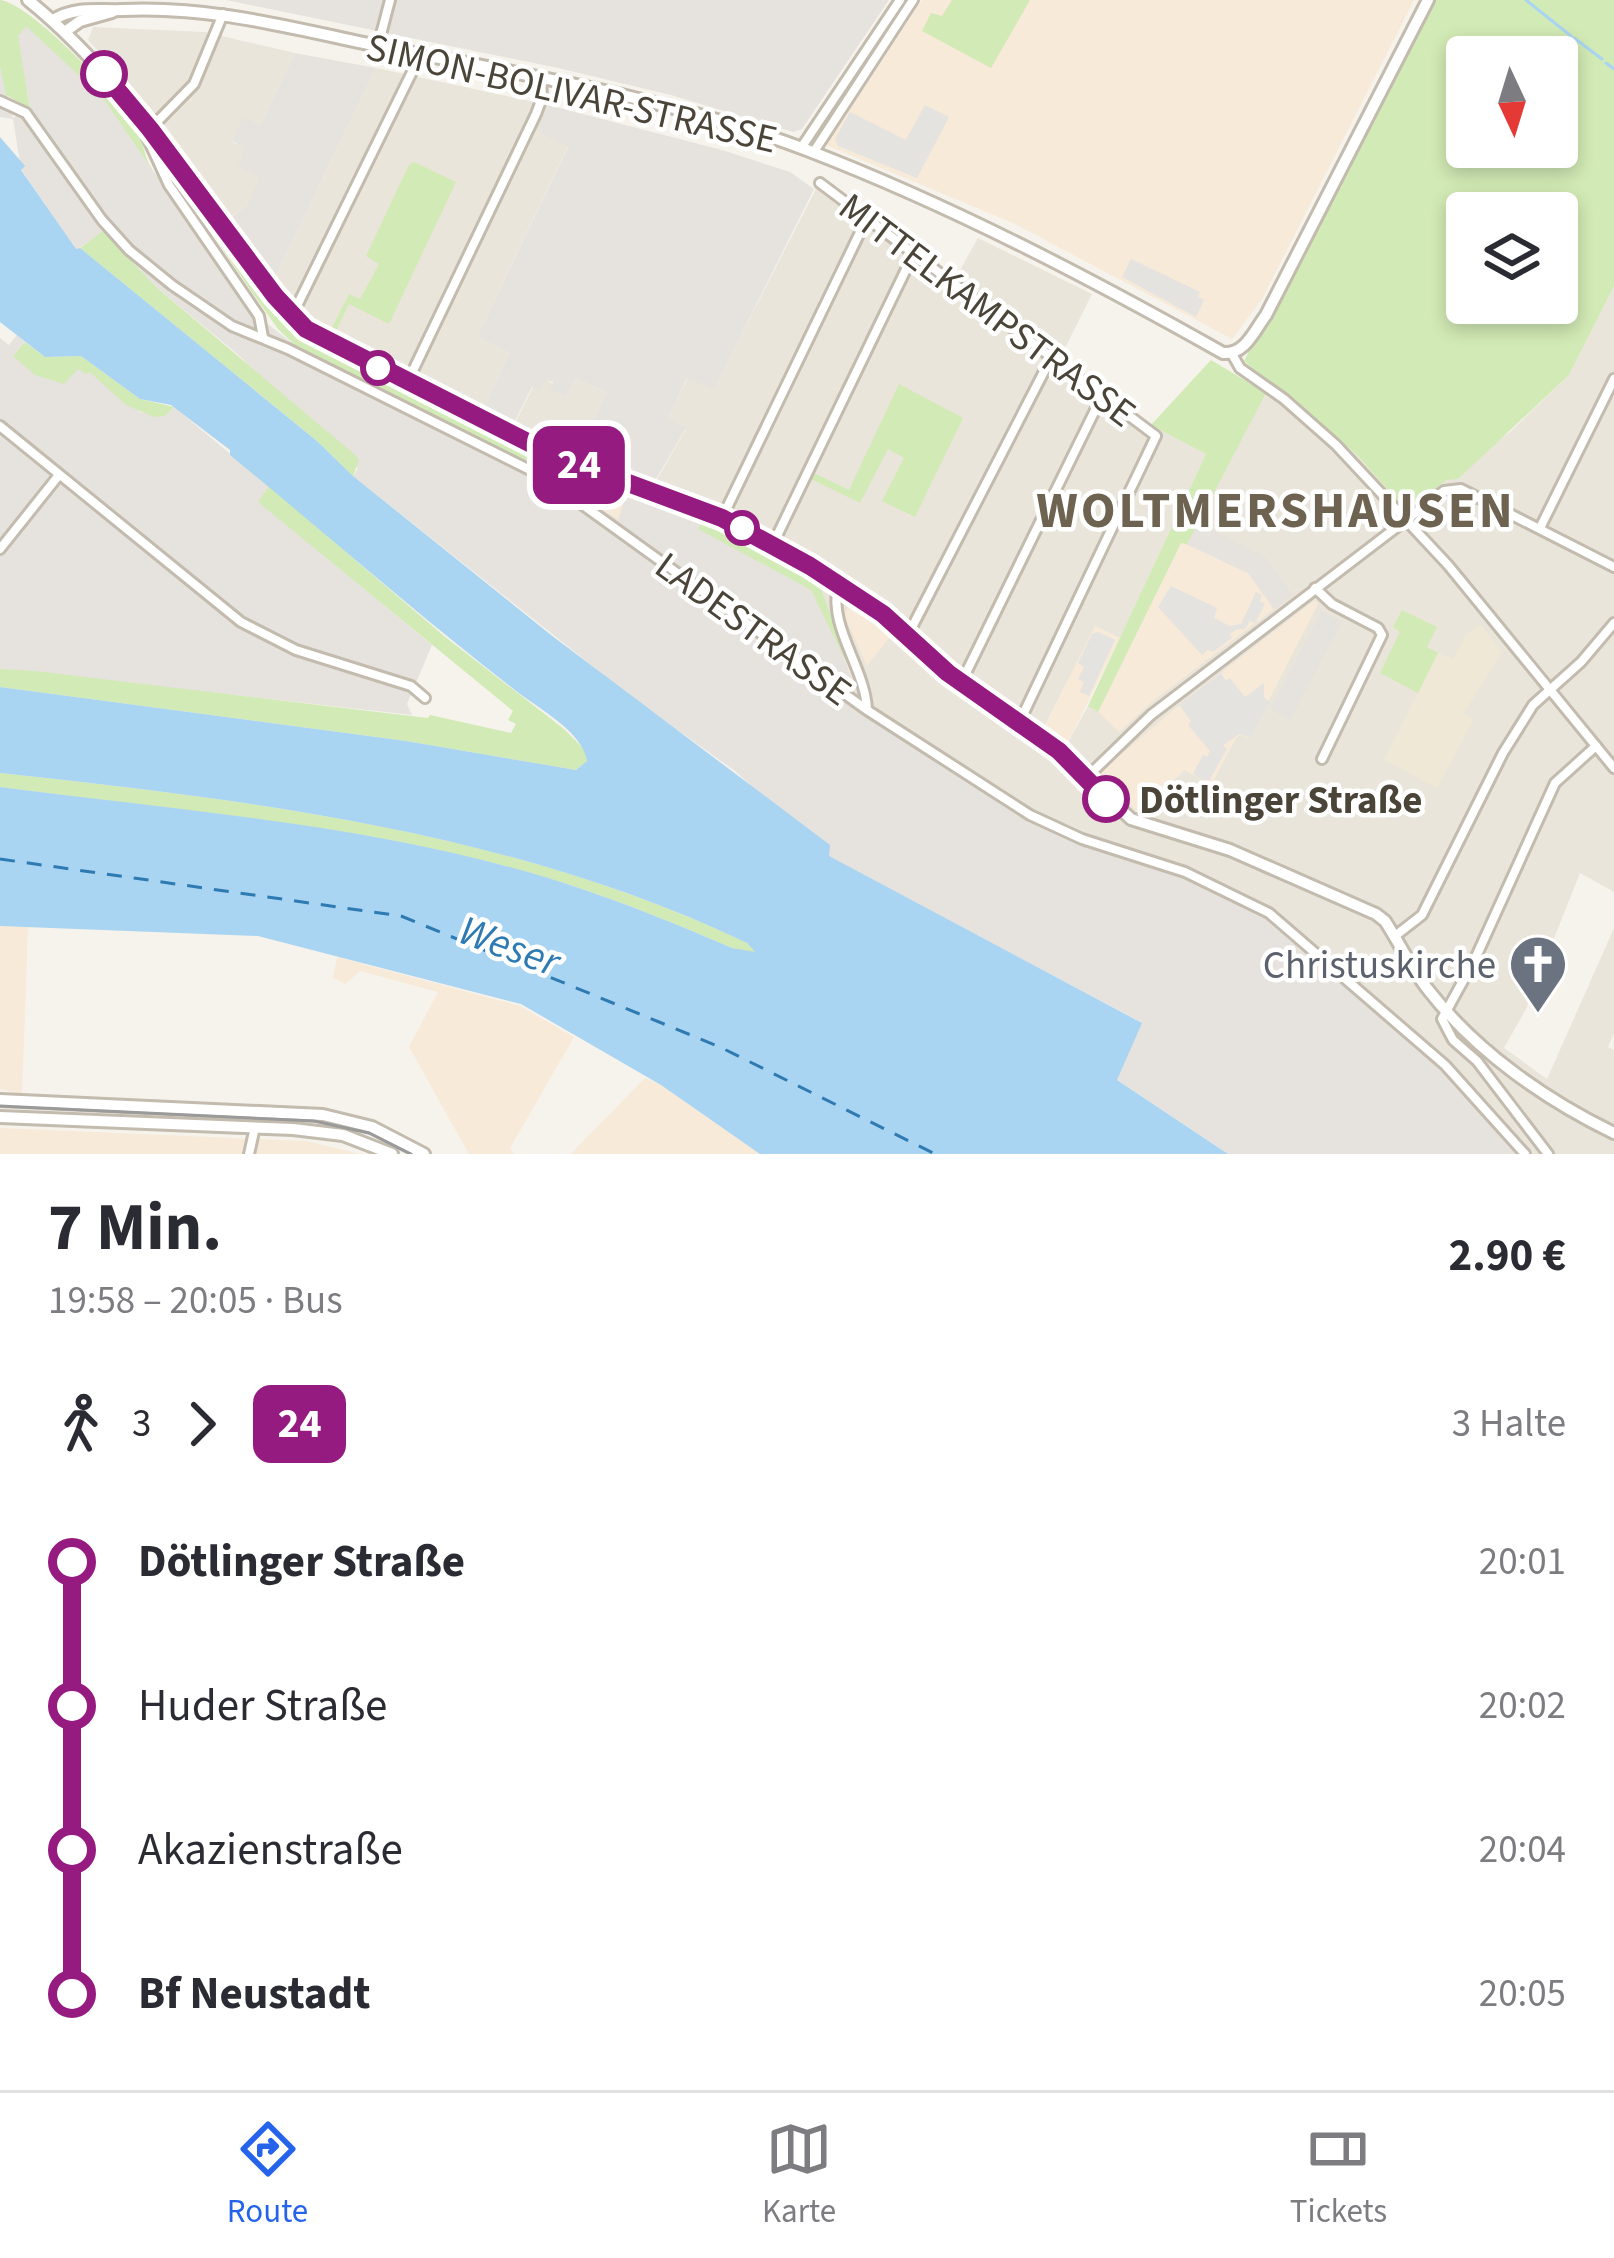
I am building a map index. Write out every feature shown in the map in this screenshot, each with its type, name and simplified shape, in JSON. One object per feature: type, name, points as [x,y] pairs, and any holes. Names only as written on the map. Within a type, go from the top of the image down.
[{"type":"street","points":[[28,0],[66,31],[150,129],[292,316],[326,342],[553,455],[722,518],[838,584],[1059,751],[1131,819],[1230,850],[1364,907],[1384,921],[1416,974],[1478,1044],[1564,1106],[1614,1132]]},
{"type":"street","points":[[378,46],[390,0]]},
{"type":"street","points":[[807,150],[900,0]]},
{"type":"street","points":[[807,150],[912,0]]},
{"type":"street","points":[[1429,0],[1266,315],[1243,347],[1232,354],[1240,368],[1336,445],[1448,565],[1614,768]]},
{"type":"street","name":"SIMON-BOLIVAR-STRASSE","points":[[53,20],[82,9],[224,13],[679,110],[807,150],[964,219],[1232,354]]},
{"type":"street","name":"SIMON-BOLIVAR-STRASSE","points":[[66,31],[80,21],[116,10]]},
{"type":"street","points":[[224,13],[194,84],[147,137],[152,155],[259,316],[263,338]]},
{"type":"street","points":[[292,316],[418,53]]},
{"type":"street","points":[[541,77],[542,98]]},
{"type":"street","points":[[408,382],[542,98],[559,81]]},
{"type":"street","name":"LADESTRASSE","points":[[0,101],[22,110],[37,124],[92,208],[139,260],[232,326],[544,477],[867,710],[1054,828],[1185,872],[1269,913],[1445,1066],[1527,1154]]},
{"type":"street","name":"MITTELKAMPSTRASSE","points":[[820,183],[1156,436],[1019,723]]},
{"type":"street","points":[[722,518],[867,218]]},
{"type":"street","points":[[772,544],[913,255]]},
{"type":"street","points":[[908,635],[1051,358]]},
{"type":"street","points":[[1540,528],[1614,379]]},
{"type":"street","points":[[962,682],[1102,395]]},
{"type":"street","points":[[0,426],[216,605],[253,629],[296,650],[411,686],[425,698]]},
{"type":"street","points":[[0,549],[58,475]]},
{"type":"street","points":[[1085,779],[1150,715],[1404,520],[1453,488],[1614,567]]},
{"type":"street","name":"LADESTRASSE","points":[[838,584],[837,612],[866,688],[867,710]]},
{"type":"street","points":[[1315,588],[1382,635],[1322,759]]},
{"type":"street","points":[[1395,936],[1422,916],[1503,752],[1533,705],[1614,623]]},
{"type":"street","points":[[1527,1154],[1545,1150],[1477,1061],[1453,1040],[1442,1019],[1475,959],[1555,783],[1595,746]]},
{"type":"street","points":[[0,1100],[322,1115],[372,1126],[424,1154]]},
{"type":"street","points":[[0,1117],[336,1134],[392,1154]]},
{"type":"street","points":[[249,1154],[255,1127]]},
{"type":"shaded area","points":[[226,0],[889,0],[802,129],[793,132],[671,95],[558,68]]},
{"type":"shaded area","points":[[922,0],[1414,0],[1262,299],[1232,339],[1013,223],[826,145]]},
{"type":"shaded area","points":[[26,25],[103,98],[249,310],[295,345],[526,459],[618,520],[627,493],[702,521],[699,529],[811,590],[862,704],[1055,826],[1185,871],[1271,912],[1448,1064],[1527,1154],[1228,1154],[1117,1080],[1141,1022],[828,856],[735,771],[633,698],[353,476],[358,468],[235,352],[156,287],[103,232],[76,250],[21,169],[13,119],[0,117],[0,66],[13,118],[30,108],[17,36]]},
{"type":"shaded area","points":[[93,27],[205,32],[295,53],[260,125],[232,142],[246,148],[261,177],[247,205],[232,216],[164,124],[88,40]]},
{"type":"shaded area","points":[[295,53],[376,68],[275,277],[230,218],[247,205],[260,177],[238,166],[245,148],[232,141],[243,117],[260,125]]},
{"type":"shaded area","points":[[376,68],[548,105],[535,130],[568,146],[477,337],[509,353],[484,408],[335,336],[307,315],[275,277]]},
{"type":"shaded area","points":[[548,105],[722,150],[790,172],[814,189],[714,389],[687,378],[668,418],[686,428],[656,479],[578,452],[607,393],[576,378],[566,396],[550,389],[553,382],[546,379],[540,390],[532,387],[514,423],[484,408],[509,353],[477,337],[568,147],[535,130]]},
{"type":"shaded area","points":[[925,105],[949,117],[917,178],[838,146],[835,139],[850,112],[906,140]]},
{"type":"shaded area","points":[[821,179],[955,279],[978,238],[1092,294],[1060,358],[1151,424],[1206,454],[1120,638],[1095,627],[1044,727],[1067,744],[1088,706],[1098,712],[1181,542],[1187,544],[1270,380],[1356,454],[1405,509],[1510,432],[1569,375],[1614,286],[1614,892],[1580,873],[1526,1009],[1504,1048],[1547,1079],[1614,928],[1614,1033],[1608,1047],[1614,1050],[1614,1154],[1527,1154],[1054,826],[862,704],[819,584],[728,532],[645,500],[686,429],[668,418],[688,377],[714,388]]},
{"type":"shaded area","points":[[1131,259],[1200,292],[1198,297],[1204,300],[1196,317],[1122,277]]},
{"type":"shaded area","points":[[17,335],[25,342],[13,356],[44,378],[56,379],[78,369],[90,372],[140,412],[165,416],[174,407],[269,486],[259,502],[432,645],[407,704],[412,715],[0,669],[0,338],[9,345]]},
{"type":"shaded area","points":[[546,378],[566,396],[576,378],[607,393],[578,452],[515,423],[533,387]]},
{"type":"shaded area","points":[[567,471],[627,493],[618,521],[564,482]]},
{"type":"shaded area","points":[[1196,522],[1264,556],[1293,595],[1274,609],[1248,573],[1187,544]]},
{"type":"shaded area","points":[[1181,542],[1248,573],[1274,609],[1119,732],[1098,712]]},
{"type":"shaded area","points":[[1171,586],[1217,608],[1214,618],[1230,626],[1241,624],[1256,592],[1265,604],[1255,623],[1250,621],[1213,652],[1202,655],[1158,607]]},
{"type":"shaded area","points":[[1315,600],[1318,604],[1249,739],[1236,738],[1211,785],[1184,770],[1160,796],[1151,819],[1136,811],[1099,773],[1183,702]]},
{"type":"shaded area","points":[[848,607],[891,636],[867,666],[844,615]]},
{"type":"shaded area","points":[[1322,611],[1342,622],[1290,720],[1270,709]]},
{"type":"shaded area","points":[[1480,624],[1502,652],[1464,713],[1474,719],[1437,788],[1384,760],[1438,653],[1453,659],[1466,635]]},
{"type":"shaded area","points":[[1095,626],[1120,638],[1067,744],[1044,728]]},
{"type":"shaded area","points":[[1092,634],[1115,640],[1089,696],[1080,692],[1084,682],[1078,679],[1084,667],[1078,663]]},
{"type":"shaded area","points":[[1221,673],[1245,697],[1264,683],[1264,698],[1270,702],[1250,738],[1240,734],[1223,745],[1227,749],[1208,783],[1193,774],[1210,751],[1188,725],[1191,721],[1179,705]]},
{"type":"shaded area","points":[[0,926],[28,927],[22,1094],[0,1089]]},
{"type":"shaded area","points":[[337,957],[520,1006],[574,1037],[510,1148],[515,1154],[469,1154],[409,1047],[438,992],[360,971],[345,984],[333,978]]},
{"type":"shaded area","points":[[645,1078],[661,1085],[760,1154],[571,1154]]},
{"type":"shaded area","points":[[0,1128],[306,1141],[360,1154],[0,1154]]},
{"type":"green space","points":[[0,0],[32,17],[113,95],[139,131],[153,171],[103,98],[26,26],[18,36],[30,109],[6,95],[0,66]]},
{"type":"green space","points":[[952,0],[1030,0],[991,68],[922,31],[931,13],[942,16]]},
{"type":"green space","points":[[1434,0],[1614,0],[1614,286],[1569,375],[1458,479],[1447,480],[1405,509],[1356,454],[1244,361]]},
{"type":"green space","points":[[414,162],[456,182],[389,324],[349,304],[335,333],[331,330],[349,294],[360,299],[379,264],[366,256]]},
{"type":"green space","points":[[166,166],[278,316],[303,340],[567,471],[564,482],[295,345],[278,329]]},
{"type":"green space","points":[[103,231],[156,287],[354,454],[359,460],[353,476],[316,440],[80,248]]},
{"type":"green space","points":[[25,342],[45,357],[81,356],[140,399],[174,407],[165,416],[154,417],[126,405],[90,372],[78,369],[64,384],[35,375],[13,356]]},
{"type":"green space","points":[[1211,360],[1266,393],[1187,544],[1181,543],[1098,712],[1088,706],[1206,454],[1151,425]]},
{"type":"green space","points":[[899,384],[963,418],[915,517],[882,501],[904,458],[888,449],[860,503],[811,479],[814,473],[849,490]]},
{"type":"green space","points":[[269,486],[444,636],[564,729],[586,751],[587,761],[576,770],[406,741],[0,687],[0,669],[35,671],[430,715],[511,733],[516,724],[508,720],[513,711],[258,502]]},
{"type":"green space","points":[[702,521],[819,584],[857,684],[811,590],[698,529]]},
{"type":"green space","points":[[1402,610],[1437,627],[1427,647],[1438,653],[1418,693],[1380,673],[1400,632],[1393,627]]},
{"type":"green space","points":[[0,773],[287,810],[475,847],[658,905],[747,943],[756,953],[732,948],[591,892],[430,848],[287,823],[0,787]]},
{"type":"water","name":"Weser","points":[[0,137],[25,166],[21,170],[76,249],[551,635],[830,845],[829,856],[1142,1023],[1117,1080],[1228,1154],[760,1154],[661,1085],[521,1004],[258,936],[0,926],[0,787],[287,823],[430,848],[570,885],[732,948],[755,952],[747,943],[658,905],[474,847],[287,810],[0,773],[0,687],[406,741],[576,770],[587,761],[577,740],[558,721],[443,633],[171,405],[140,399],[81,356],[45,357],[0,322]]},
{"type":"waterway","points":[[1526,0],[1571,36]]},
{"type":"waterway","points":[[1578,41],[1602,59]]},
{"type":"waterway","points":[[1606,63],[1614,69]]},
{"type":"ferry route","points":[[0,859],[401,916],[720,1047],[935,1154]]},
{"type":"tram line","points":[[0,1106],[314,1121],[369,1133],[411,1154]]},
{"type":"bus line","name":"24","points":[[104,74],[275,296],[306,329],[553,455],[692,505],[810,566],[883,614],[948,673],[1059,751],[1106,799]]},
{"type":"place","name":"Dötlinger Straße","points":[[1106,799]]},
{"type":"place","name":"Christuskirche","points":[[1538,1015]]},
{"type":"district","name":"WOLTMERSHAUSEN","points":[[1276,509]]}]
